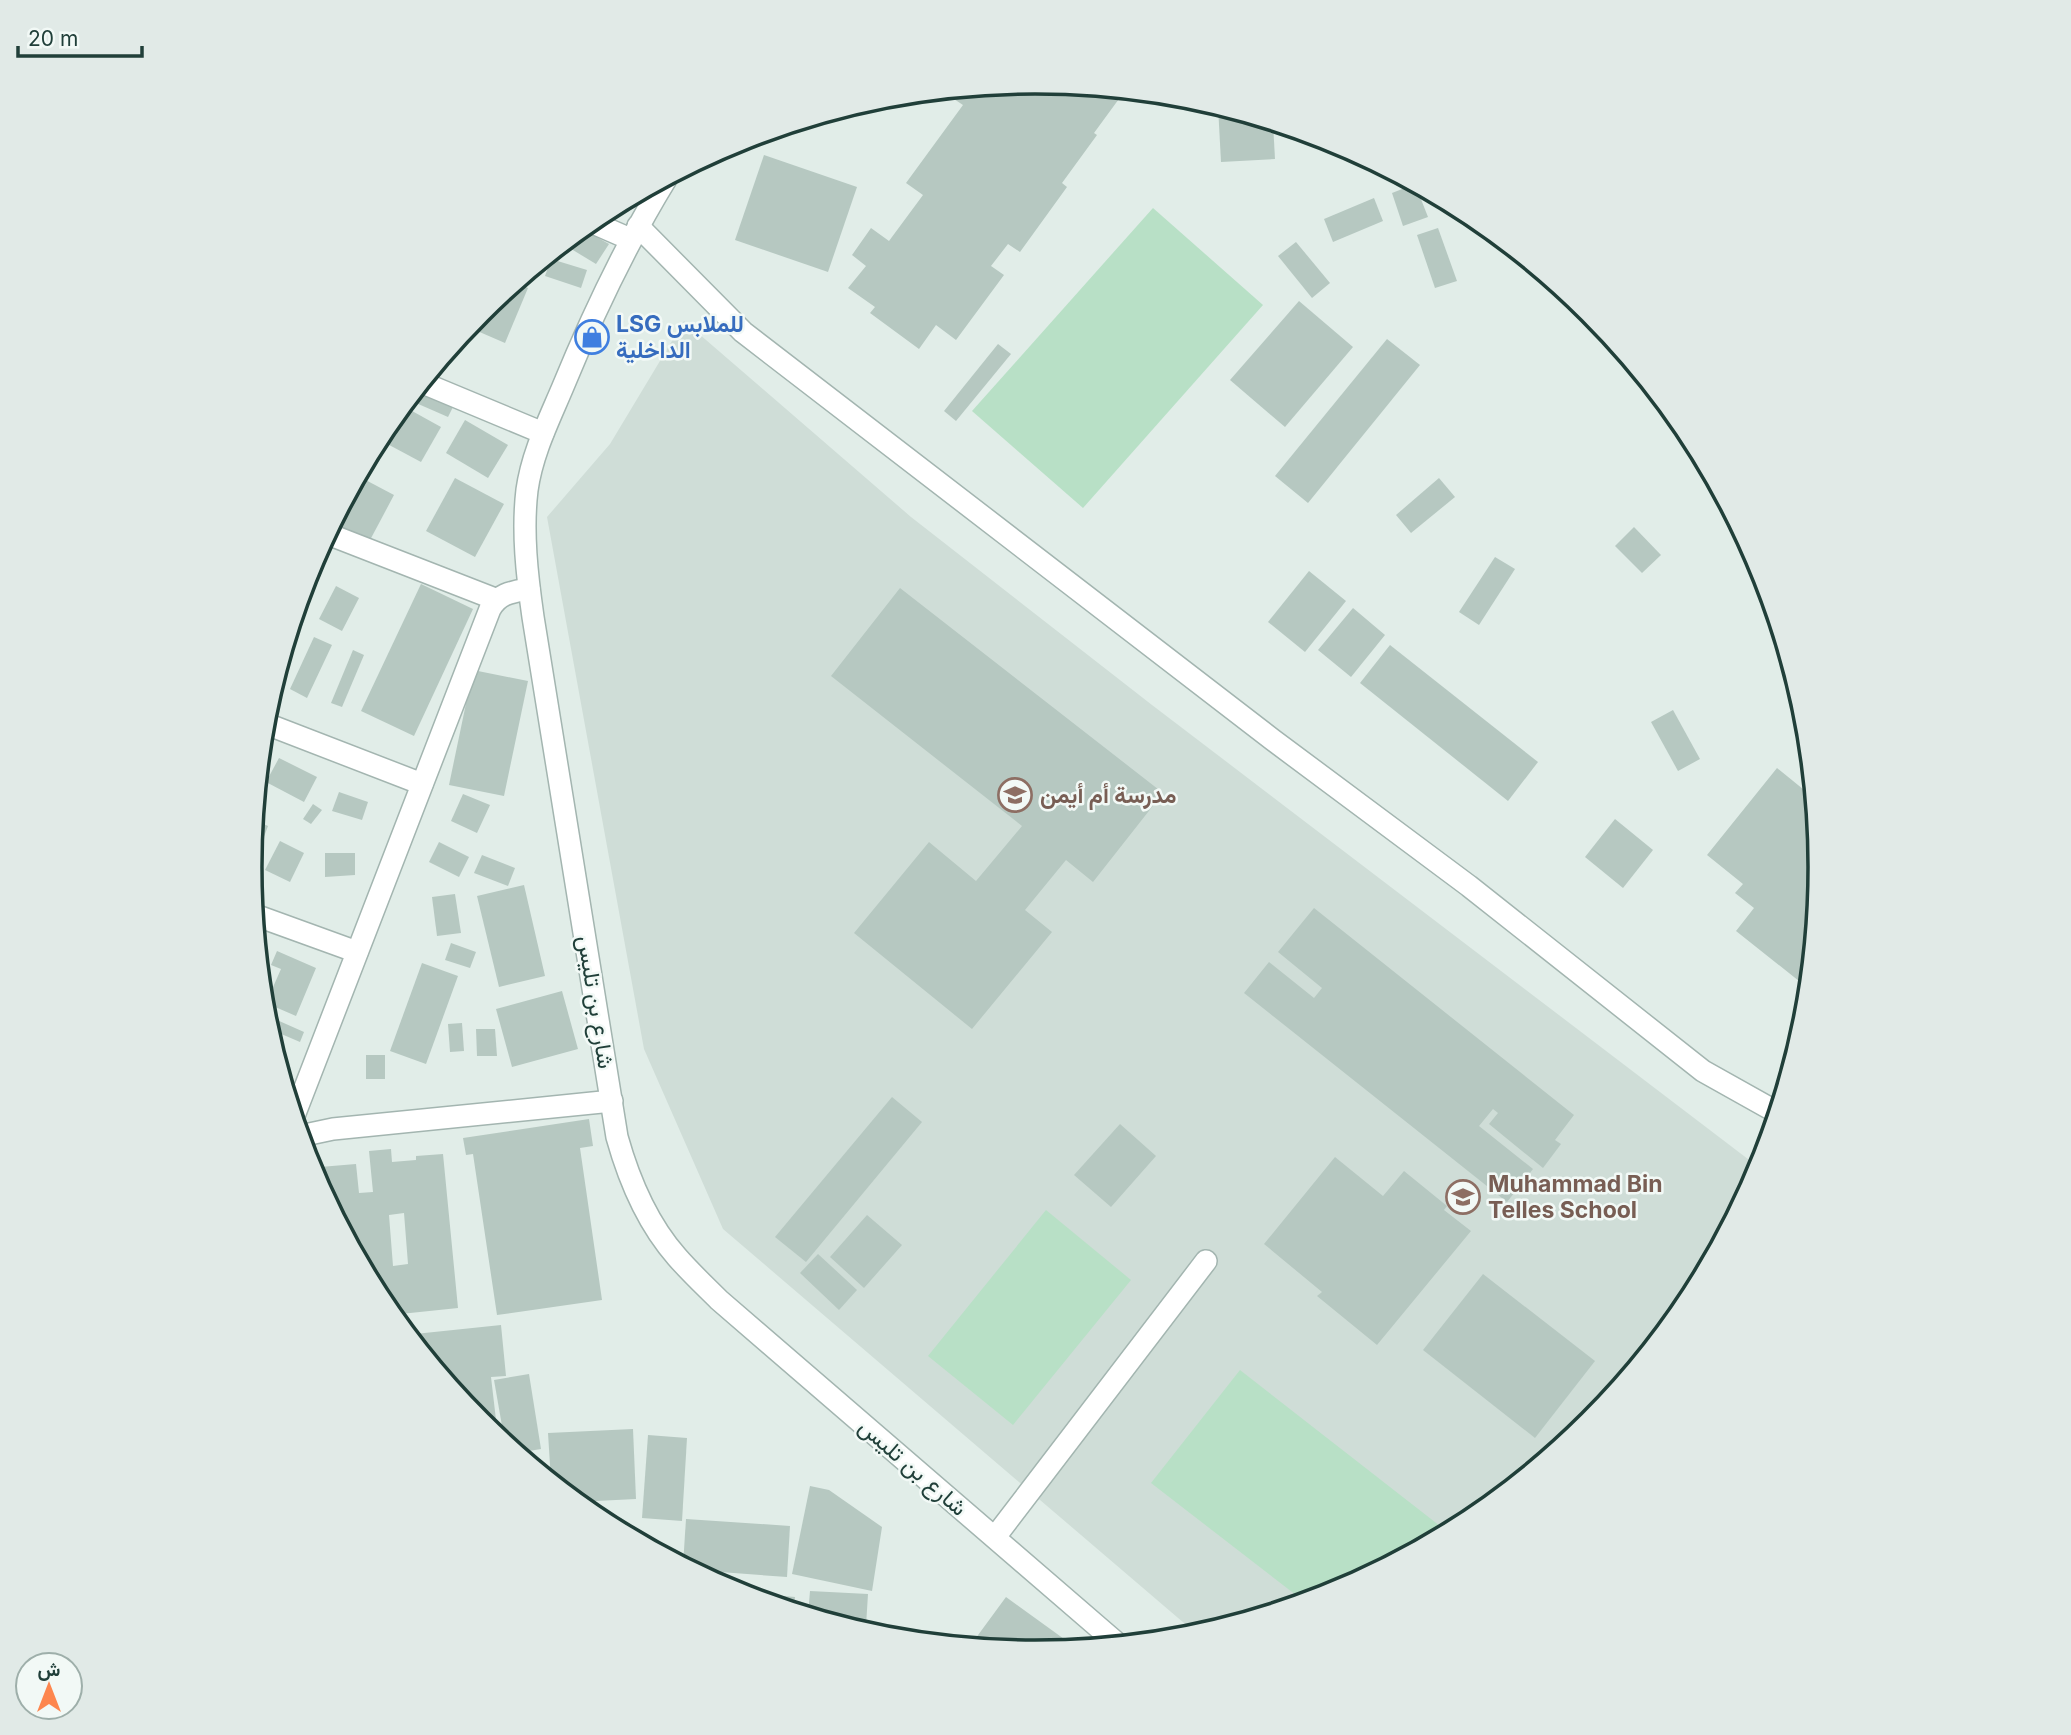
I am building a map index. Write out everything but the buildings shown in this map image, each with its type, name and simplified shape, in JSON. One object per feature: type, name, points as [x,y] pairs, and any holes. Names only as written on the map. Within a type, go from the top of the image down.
[{"type":"street","name":"شارع بن تليس","points":[[657,194],[634,232],[586,331],[543,433],[532,463],[524,535],[529,589],[617,1137],[626,1170],[646,1212],[676,1256],[719,1300],[1110,1637]]},
{"type":"street","points":[[605,225],[634,232],[743,332],[1273,740],[1469,886],[1703,1071],[1769,1108]]},
{"type":"street","points":[[431,386],[543,433]]},
{"type":"street","points":[[337,537],[495,599]]},
{"type":"street","points":[[300,1102],[490,609],[495,599],[507,593],[529,589]]},
{"type":"street","points":[[275,727],[422,785]]},
{"type":"street","points":[[264,918],[357,952]]},
{"type":"street","points":[[310,1134],[333,1129],[612,1101]]},
{"type":"street","points":[[995,1537],[1206,1261]]},
{"type":"shaded area","points":[[684,321],[911,517],[1152,705],[1751,1161],[1705,1254],[1678,1297],[1616,1379],[1582,1414],[1506,1481],[1422,1537],[1331,1582],[1236,1614],[1187,1626],[723,1229],[644,1049],[547,517],[610,444]]},
{"type":"green space","points":[[1153,208],[1263,305],[1083,508],[972,411]]},
{"type":"green space","points":[[1046,1210],[1131,1280],[1013,1425],[928,1356]]},
{"type":"green space","points":[[1240,1370],[1440,1526],[1377,1561],[1296,1595],[1151,1483]]},
{"type":"place","name":"LSG للملابس الداخلية","points":[[592,337]]},
{"type":"place","name":"مدرسة أم أيمن","points":[[1015,795]]},
{"type":"place","name":"Muhammad Bin Telles School","points":[[1463,1197]]}]
